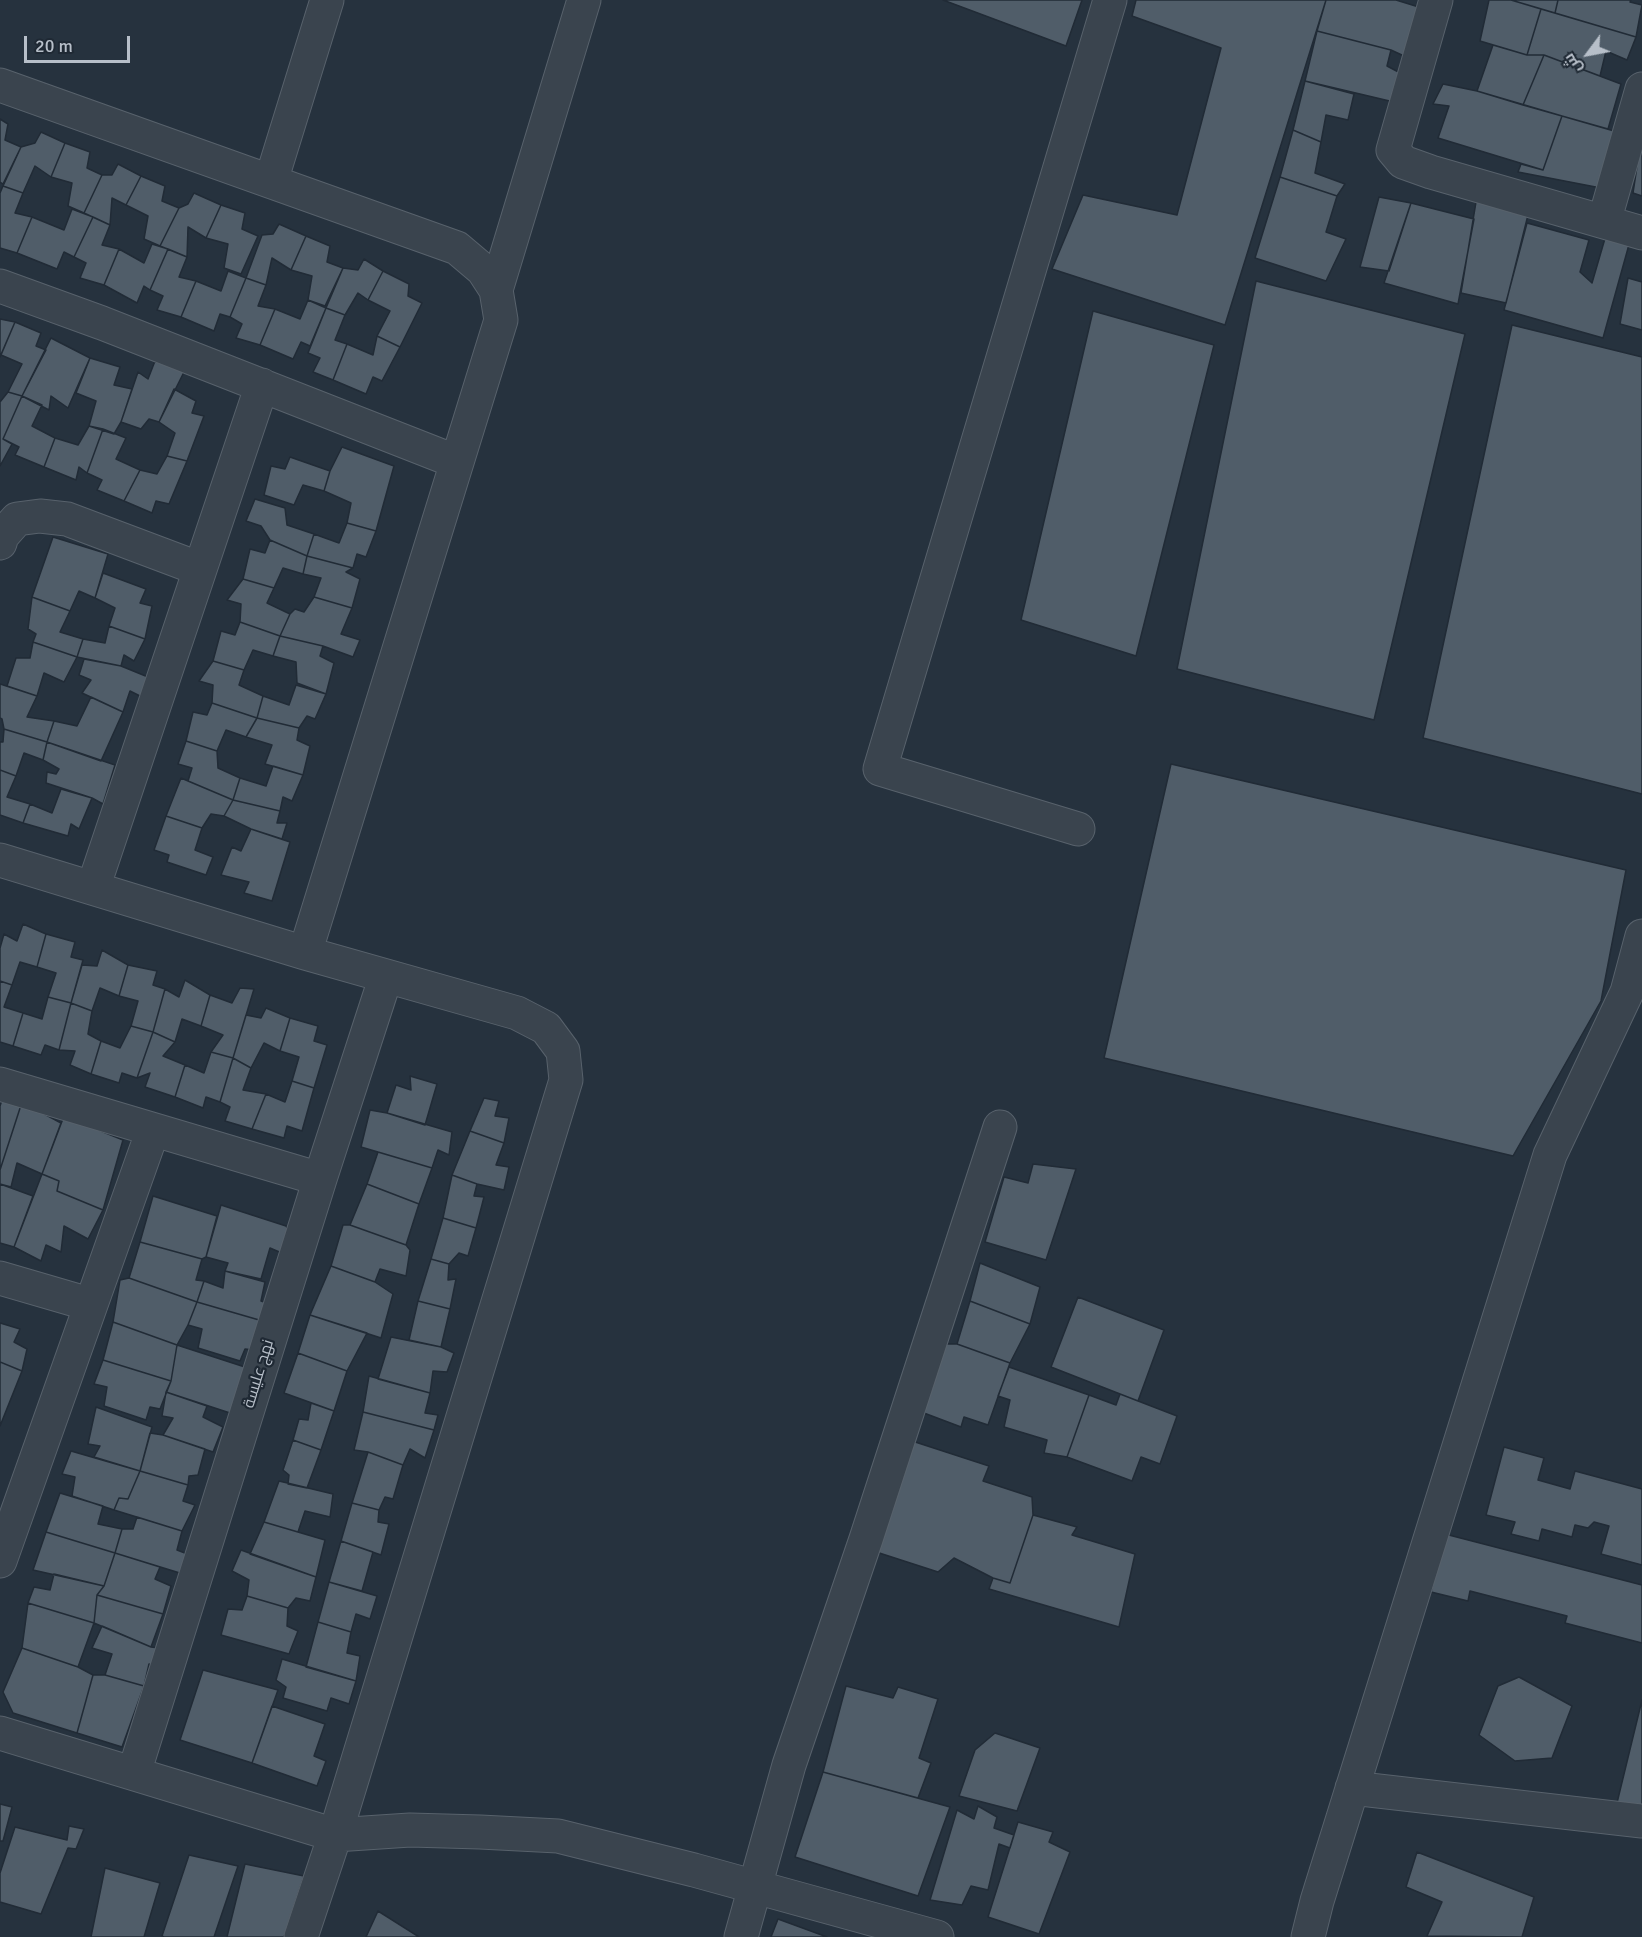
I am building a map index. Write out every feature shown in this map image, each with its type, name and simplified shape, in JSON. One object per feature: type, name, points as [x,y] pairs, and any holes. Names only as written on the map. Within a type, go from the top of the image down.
[{"type":"street","points":[[271,181],[327,0]]},
{"type":"street","points":[[496,290],[584,0]]},
{"type":"street","points":[[1078,829],[880,769],[1110,0]]},
{"type":"street","points":[[1436,0],[1393,150],[1403,162],[1642,233]]},
{"type":"street","points":[[0,85],[457,248],[483,270],[496,290],[501,320],[305,953]]},
{"type":"street","points":[[1604,222],[1642,89]]},
{"type":"street","points":[[0,286],[102,322],[457,462]]},
{"type":"street","points":[[93,888],[262,385]]},
{"type":"street","points":[[0,543],[2,536],[18,519],[40,516],[67,519],[200,569]]},
{"type":"street","points":[[0,860],[305,953],[517,1013],[546,1028],[563,1051],[566,1080],[335,1835],[301,1937]]},
{"type":"street","points":[[1308,1937],[1317,1901],[1550,1155],[1627,992],[1642,936]]},
{"type":"street","name":"نهج عليسة","points":[[134,1773],[386,976]]},
{"type":"street","points":[[0,1084],[320,1179]]},
{"type":"street","points":[[741,1937],[789,1765],[866,1539],[1000,1127]]},
{"type":"street","points":[[0,1561],[11,1492],[89,1304],[153,1130]]},
{"type":"street","points":[[0,1278],[89,1304]]},
{"type":"street","points":[[0,1732],[335,1835],[410,1830],[558,1836],[937,1937]]},
{"type":"street","points":[[1352,1788],[1642,1821]]},
{"type":"building","points":[[943,0],[1082,0],[1066,46]]},
{"type":"building","points":[[1136,0],[1326,0],[1225,325],[1052,269],[1083,195],[1177,215],[1221,48],[1132,16]]},
{"type":"building","points":[[1326,0],[1396,0],[1422,8],[1404,56],[1391,50],[1317,31]]},
{"type":"building","points":[[1489,0],[1511,0],[1541,9],[1527,55],[1480,41]]},
{"type":"building","points":[[1511,0],[1558,0],[1555,13]]},
{"type":"building","points":[[1558,0],[1631,0],[1630,2],[1642,5],[1636,37],[1555,13]]},
{"type":"building","points":[[1541,9],[1636,37],[1627,60],[1606,51],[1600,76],[1544,55],[1527,55]]},
{"type":"building","points":[[1317,31],[1391,50],[1387,66],[1406,76],[1398,103],[1305,81]]},
{"type":"building","points":[[1493,45],[1527,55],[1544,55],[1523,105],[1477,91]]},
{"type":"building","points":[[1544,55],[1621,84],[1608,129],[1523,105]]},
{"type":"building","points":[[1305,81],[1354,94],[1348,120],[1326,115],[1321,142],[1293,130]]},
{"type":"building","points":[[1443,84],[1477,91],[1562,116],[1543,170],[1438,138],[1449,106],[1433,104]]},
{"type":"building","points":[[1562,116],[1621,133],[1606,189],[1518,172],[1521,164],[1543,170]]},
{"type":"building","points":[[0,119],[8,124],[5,140],[21,147],[3,184],[0,182]]},
{"type":"building","points":[[1293,130],[1321,142],[1315,173],[1345,184],[1337,196],[1280,177]]},
{"type":"building","points":[[41,132],[65,143],[51,177],[35,166],[23,193],[3,186],[21,147],[35,143]]},
{"type":"building","points":[[65,143],[90,152],[87,168],[102,175],[84,213],[68,206],[72,183],[51,177]]},
{"type":"building","points":[[1640,147],[1642,147],[1642,196],[1633,193]]},
{"type":"building","points":[[118,164],[141,176],[126,205],[112,198],[110,225],[84,213],[102,175],[112,175]]},
{"type":"building","points":[[141,176],[165,186],[162,201],[179,208],[160,246],[144,239],[148,216],[126,205]]},
{"type":"building","points":[[1280,177],[1337,196],[1326,232],[1346,239],[1326,281],[1255,258]]},
{"type":"building","points":[[3,186],[23,193],[15,213],[32,217],[17,253],[0,248],[0,193]]},
{"type":"building","points":[[194,193],[221,205],[206,238],[188,227],[187,257],[160,246],[179,208],[188,204]]},
{"type":"building","points":[[1477,196],[1529,211],[1506,303],[1461,293]]},
{"type":"building","points":[[1379,197],[1411,203],[1389,271],[1360,267]]},
{"type":"building","points":[[1411,203],[1474,219],[1458,304],[1384,283]]},
{"type":"building","points":[[221,205],[245,213],[242,229],[258,236],[241,274],[224,268],[228,244],[206,238]]},
{"type":"building","points":[[72,209],[93,217],[74,257],[64,252],[57,269],[17,253],[32,217],[64,230]]},
{"type":"building","points":[[93,217],[110,225],[102,245],[119,249],[104,285],[80,278],[86,263],[74,257]]},
{"type":"building","points":[[1527,223],[1589,240],[1580,272],[1592,283],[1606,235],[1630,241],[1603,338],[1504,310]]},
{"type":"building","points":[[279,224],[306,236],[291,270],[272,258],[266,285],[246,278],[262,235],[273,234]]},
{"type":"building","points":[[306,236],[330,246],[327,262],[343,268],[325,306],[308,300],[312,276],[291,270]]},
{"type":"building","points":[[152,244],[168,249],[150,290],[144,286],[137,303],[104,285],[119,249],[144,263]]},
{"type":"building","points":[[168,249],[187,257],[179,277],[196,281],[181,317],[157,310],[163,296],[150,290]]},
{"type":"building","points":[[364,259],[383,271],[368,300],[358,293],[345,315],[326,308],[343,268],[358,270]]},
{"type":"building","points":[[228,271],[246,278],[230,317],[220,314],[214,331],[181,317],[196,281],[221,291]]},
{"type":"building","points":[[383,271],[409,284],[408,296],[422,303],[400,347],[377,336],[390,311],[368,300]]},
{"type":"building","points":[[246,278],[266,285],[258,306],[275,309],[260,345],[236,338],[242,324],[230,317]]},
{"type":"building","points":[[1628,278],[1642,282],[1642,330],[1620,324]]},
{"type":"building","points":[[1256,281],[1465,334],[1374,720],[1177,669]]},
{"type":"building","points":[[308,300],[326,308],[310,346],[301,342],[293,359],[260,345],[275,309],[300,319]]},
{"type":"building","points":[[326,308],[345,315],[335,340],[347,344],[333,380],[313,372],[320,358],[308,353]]},
{"type":"building","points":[[1093,311],[1214,345],[1136,656],[1021,620]]},
{"type":"building","points":[[0,319],[15,322],[0,357]]},
{"type":"building","points":[[15,322],[41,333],[36,346],[46,350],[22,396],[8,392],[22,364],[1,355]]},
{"type":"building","points":[[1512,325],[1642,357],[1642,794],[1423,738]]},
{"type":"building","points":[[377,336],[400,347],[382,381],[373,377],[366,394],[333,380],[347,344],[373,355]]},
{"type":"building","points":[[51,338],[90,358],[68,408],[51,396],[49,410],[22,396]]},
{"type":"building","points":[[90,358],[120,367],[114,385],[132,389],[121,422],[114,434],[89,426],[96,401],[76,393]]},
{"type":"building","points":[[155,361],[184,372],[159,422],[149,419],[141,429],[121,422],[138,372],[148,379]]},
{"type":"building","points":[[174,389],[196,401],[192,413],[204,416],[187,461],[167,456],[175,433],[159,422]]},
{"type":"building","points":[[8,392],[22,396],[3,439],[12,444],[0,466],[0,402]]},
{"type":"building","points":[[22,396],[42,405],[32,426],[55,438],[44,467],[15,455],[19,447],[3,439]]},
{"type":"building","points":[[89,426],[103,429],[87,473],[79,467],[76,480],[44,467],[55,438],[78,445]]},
{"type":"building","points":[[103,429],[126,438],[116,459],[140,470],[124,501],[97,490],[102,480],[87,473]]},
{"type":"building","points":[[342,447],[394,466],[376,531],[347,523],[351,503],[324,491],[330,471]]},
{"type":"building","points":[[167,456],[187,461],[169,504],[156,501],[152,513],[124,501],[140,470],[157,474]]},
{"type":"building","points":[[290,457],[330,471],[324,491],[303,485],[294,505],[264,495],[271,466],[285,469]]},
{"type":"building","points":[[255,499],[285,508],[287,525],[314,534],[307,556],[270,540],[261,526],[246,521]]},
{"type":"building","points":[[347,523],[376,531],[366,557],[357,554],[353,568],[307,556],[314,534],[339,543]]},
{"type":"building","points":[[53,537],[108,554],[95,598],[79,591],[70,611],[32,597]]},
{"type":"building","points":[[270,540],[307,556],[303,574],[283,568],[274,588],[243,579],[250,549],[265,553]]},
{"type":"building","points":[[307,556],[353,568],[346,572],[360,579],[352,608],[314,597],[321,578],[303,574]]},
{"type":"building","points":[[103,573],[146,589],[140,603],[152,606],[145,639],[109,626],[115,608],[95,598]]},
{"type":"building","points":[[243,579],[274,588],[267,603],[290,614],[280,636],[240,622],[241,604],[227,600]]},
{"type":"building","points":[[32,597],[70,611],[60,632],[83,639],[77,657],[33,642],[36,634],[28,629]]},
{"type":"building","points":[[314,597],[352,608],[341,634],[360,640],[353,657],[323,646],[280,636],[290,614],[295,609],[304,612]]},
{"type":"building","points":[[240,622],[280,636],[273,656],[253,650],[244,670],[213,661],[221,631],[235,635]]},
{"type":"building","points":[[109,626],[145,639],[134,661],[124,655],[121,666],[77,657],[83,639],[105,643]]},
{"type":"building","points":[[280,636],[323,646],[320,656],[334,663],[326,694],[297,683],[296,662],[273,656]]},
{"type":"building","points":[[33,642],[77,657],[64,682],[44,673],[37,696],[7,686],[16,658],[30,658]]},
{"type":"building","points":[[84,659],[121,666],[148,677],[142,697],[130,691],[123,712],[82,693],[91,680],[79,675]]},
{"type":"building","points":[[213,661],[244,670],[239,685],[263,696],[257,718],[212,703],[213,685],[199,681]]},
{"type":"building","points":[[0,684],[37,696],[27,717],[54,721],[47,742],[4,729],[0,718]]},
{"type":"building","points":[[296,685],[326,694],[315,719],[307,716],[299,728],[257,718],[263,696],[289,705]]},
{"type":"building","points":[[91,697],[123,712],[101,761],[47,742],[54,721],[77,726]]},
{"type":"building","points":[[212,703],[257,718],[246,737],[226,730],[217,751],[186,741],[193,712],[207,715]]},
{"type":"building","points":[[257,718],[299,728],[297,740],[310,746],[303,775],[265,764],[272,745],[246,737]]},
{"type":"building","points":[[4,729],[47,742],[43,760],[24,753],[16,776],[0,770],[0,742],[3,742]]},
{"type":"building","points":[[186,741],[217,751],[218,768],[240,778],[233,800],[188,781],[192,768],[178,764]]},
{"type":"building","points":[[47,742],[115,765],[103,804],[92,798],[46,783],[47,772],[56,774],[59,769],[43,760]]},
{"type":"building","points":[[1171,764],[1626,870],[1601,1001],[1513,1156],[1104,1058]]},
{"type":"building","points":[[273,766],[303,775],[292,801],[283,797],[280,811],[233,800],[240,778],[266,786]]},
{"type":"building","points":[[0,770],[16,776],[7,797],[30,804],[23,823],[0,815]]},
{"type":"building","points":[[181,778],[233,800],[224,816],[211,814],[202,828],[166,816]]},
{"type":"building","points":[[61,789],[92,798],[79,829],[71,824],[68,836],[23,823],[30,804],[52,813]]},
{"type":"building","points":[[233,800],[280,811],[277,823],[287,823],[282,839],[251,829],[224,816]]},
{"type":"building","points":[[166,816],[202,828],[195,850],[213,857],[206,875],[167,862],[169,855],[154,850]]},
{"type":"building","points":[[251,829],[290,842],[272,901],[244,893],[249,882],[221,875],[232,847],[241,851]]},
{"type":"building","points":[[23,924],[46,934],[37,967],[20,962],[12,985],[0,981],[0,948],[4,934],[17,941]]},
{"type":"building","points":[[46,934],[75,942],[71,957],[83,960],[71,1003],[48,997],[56,973],[37,967]]},
{"type":"building","points":[[102,950],[128,965],[119,996],[100,988],[92,1011],[71,1003],[82,965],[97,966]]},
{"type":"building","points":[[128,965],[157,971],[153,985],[165,989],[153,1032],[131,1026],[138,1001],[119,996]]},
{"type":"building","points":[[185,980],[210,995],[201,1026],[182,1019],[175,1042],[153,1032],[165,989],[179,997]]},
{"type":"building","points":[[0,981],[12,985],[4,1007],[23,1013],[13,1046],[0,1042]]},
{"type":"building","points":[[240,988],[254,989],[233,1058],[211,1052],[223,1035],[201,1026],[210,995],[232,1003]]},
{"type":"building","points":[[48,997],[71,1003],[59,1050],[45,1045],[41,1055],[13,1046],[23,1013],[42,1019]]},
{"type":"building","points":[[71,1003],[92,1011],[88,1034],[101,1041],[91,1074],[70,1065],[75,1051],[59,1050]]},
{"type":"building","points":[[266,1008],[290,1018],[280,1051],[264,1043],[251,1068],[233,1058],[246,1015],[261,1018]]},
{"type":"building","points":[[290,1018],[318,1026],[314,1041],[327,1045],[314,1088],[292,1081],[299,1057],[280,1051]]},
{"type":"building","points":[[131,1026],[153,1032],[137,1078],[122,1073],[119,1083],[91,1074],[101,1041],[120,1048]]},
{"type":"building","points":[[153,1032],[175,1042],[163,1056],[185,1065],[175,1097],[145,1087],[150,1073],[137,1078]]},
{"type":"building","points":[[211,1052],[233,1058],[220,1102],[206,1097],[203,1108],[175,1097],[185,1065],[204,1073]]},
{"type":"building","points":[[233,1058],[251,1068],[243,1090],[266,1094],[252,1129],[225,1121],[230,1107],[220,1102]]},
{"type":"building","points":[[410,1076],[437,1084],[425,1125],[387,1113],[396,1085],[411,1090]]},
{"type":"building","points":[[292,1081],[314,1088],[302,1131],[287,1126],[284,1138],[252,1129],[266,1094],[285,1102]]},
{"type":"building","points":[[3,1097],[22,1102],[0,1170],[0,1106]]},
{"type":"building","points":[[484,1098],[499,1101],[495,1116],[509,1118],[504,1143],[470,1131]]},
{"type":"building","points":[[22,1102],[61,1123],[42,1174],[17,1163],[11,1187],[0,1184],[0,1170]]},
{"type":"building","points":[[370,1110],[452,1132],[449,1155],[438,1150],[432,1168],[361,1147]]},
{"type":"building","points":[[64,1116],[123,1140],[103,1210],[57,1191],[59,1181],[42,1174]]},
{"type":"building","points":[[470,1131],[504,1143],[496,1165],[509,1167],[504,1190],[452,1175]]},
{"type":"building","points":[[378,1152],[432,1168],[419,1204],[367,1184]]},
{"type":"building","points":[[1033,1164],[1076,1169],[1046,1260],[985,1242],[1004,1177],[1028,1183]]},
{"type":"building","points":[[42,1174],[59,1181],[57,1191],[103,1210],[88,1239],[64,1226],[61,1252],[46,1245],[41,1261],[14,1247]]},
{"type":"building","points":[[452,1175],[477,1184],[474,1196],[484,1197],[476,1228],[443,1218]]},
{"type":"building","points":[[0,1184],[33,1196],[14,1247],[0,1243]]},
{"type":"building","points":[[367,1184],[419,1204],[406,1245],[350,1225]]},
{"type":"building","points":[[153,1196],[217,1216],[206,1257],[202,1259],[140,1242]]},
{"type":"building","points":[[221,1205],[286,1226],[291,1233],[284,1254],[270,1248],[261,1279],[225,1271],[228,1263],[206,1257]]},
{"type":"building","points":[[443,1218],[476,1228],[468,1256],[459,1253],[449,1264],[431,1259]]},
{"type":"building","points":[[343,1225],[350,1225],[406,1245],[410,1250],[406,1276],[380,1269],[375,1282],[331,1266]]},
{"type":"building","points":[[140,1242],[202,1259],[196,1280],[204,1281],[197,1302],[129,1278]]},
{"type":"building","points":[[431,1259],[449,1264],[448,1280],[456,1279],[450,1309],[418,1301]]},
{"type":"building","points":[[980,1263],[1040,1287],[1030,1324],[970,1301]]},
{"type":"building","points":[[331,1266],[375,1282],[393,1294],[381,1338],[310,1315]]},
{"type":"building","points":[[225,1271],[265,1282],[261,1301],[273,1305],[266,1322],[197,1302],[204,1281],[223,1288]]},
{"type":"building","points":[[129,1278],[197,1302],[177,1345],[113,1322],[120,1280]]},
{"type":"building","points":[[1078,1297],[1164,1330],[1138,1401],[1051,1367]]},
{"type":"building","points":[[418,1301],[450,1309],[441,1347],[409,1340]]},
{"type":"building","points":[[970,1301],[1030,1324],[1010,1363],[957,1344]]},
{"type":"building","points":[[197,1302],[266,1322],[254,1350],[245,1349],[240,1361],[198,1348],[202,1329],[188,1325]]},
{"type":"building","points":[[310,1315],[367,1333],[347,1371],[298,1353]]},
{"type":"building","points":[[113,1322],[177,1345],[171,1381],[103,1360]]},
{"type":"building","points":[[0,1323],[20,1329],[14,1342],[27,1349],[22,1371],[0,1362]]},
{"type":"building","points":[[391,1337],[441,1347],[454,1353],[447,1372],[433,1371],[430,1393],[378,1379]]},
{"type":"building","points":[[940,1344],[957,1344],[1010,1363],[988,1425],[964,1417],[961,1427],[916,1410]]},
{"type":"building","points":[[177,1345],[251,1369],[233,1414],[166,1392],[171,1381]]},
{"type":"building","points":[[298,1353],[347,1371],[334,1411],[284,1393]]},
{"type":"building","points":[[103,1360],[171,1381],[160,1409],[150,1407],[146,1420],[104,1406],[107,1387],[94,1384]]},
{"type":"building","points":[[0,1362],[22,1371],[0,1426]]},
{"type":"building","points":[[1009,1367],[1089,1395],[1067,1457],[1044,1453],[1047,1440],[1004,1427],[1010,1400],[998,1396]]},
{"type":"building","points":[[369,1376],[430,1393],[425,1413],[438,1415],[434,1430],[363,1412]]},
{"type":"building","points":[[166,1392],[207,1406],[203,1417],[223,1427],[213,1452],[163,1435],[173,1418],[162,1416]]},
{"type":"building","points":[[1120,1394],[1177,1416],[1160,1464],[1141,1457],[1132,1481],[1067,1457],[1089,1395],[1116,1405]]},
{"type":"building","points":[[311,1403],[334,1411],[321,1450],[293,1440],[299,1419],[308,1420]]},
{"type":"building","points":[[96,1407],[152,1427],[140,1471],[94,1457],[100,1446],[88,1444]]},
{"type":"building","points":[[363,1412],[434,1430],[425,1458],[410,1449],[403,1465],[368,1452],[354,1450]]},
{"type":"building","points":[[150,1433],[205,1449],[198,1475],[189,1476],[188,1485],[140,1471]]},
{"type":"building","points":[[906,1439],[989,1466],[983,1481],[1032,1497],[1033,1515],[1010,1583],[993,1578],[954,1558],[938,1572],[870,1550]]},
{"type":"building","points":[[293,1440],[321,1450],[307,1488],[288,1484],[289,1475],[283,1470]]},
{"type":"building","points":[[1504,1447],[1544,1458],[1538,1480],[1570,1489],[1575,1471],[1642,1489],[1642,1565],[1601,1554],[1609,1526],[1594,1522],[1588,1528],[1575,1525],[1572,1537],[1542,1529],[1539,1541],[1511,1534],[1515,1522],[1486,1515]]},
{"type":"building","points":[[71,1451],[140,1471],[128,1499],[119,1498],[114,1510],[72,1496],[75,1477],[62,1474]]},
{"type":"building","points":[[368,1452],[403,1465],[393,1499],[385,1497],[379,1510],[352,1503]]},
{"type":"building","points":[[140,1471],[188,1485],[183,1501],[195,1505],[182,1531],[114,1510],[119,1498],[128,1499]]},
{"type":"building","points":[[279,1481],[333,1494],[330,1517],[305,1511],[298,1532],[264,1522]]},
{"type":"building","points":[[60,1493],[103,1506],[98,1524],[122,1529],[115,1553],[46,1532]]},
{"type":"building","points":[[352,1503],[379,1510],[378,1522],[389,1524],[381,1555],[341,1541]]},
{"type":"building","points":[[1033,1515],[1077,1527],[1072,1535],[1135,1554],[1119,1627],[989,1589],[993,1578],[1010,1583]]},
{"type":"building","points":[[137,1517],[182,1531],[177,1550],[190,1555],[183,1574],[115,1553],[122,1529],[133,1529]]},
{"type":"building","points":[[264,1522],[325,1540],[316,1577],[250,1554]]},
{"type":"building","points":[[46,1532],[115,1553],[104,1586],[33,1570]]},
{"type":"building","points":[[1445,1534],[1642,1585],[1642,1643],[1565,1623],[1567,1616],[1470,1591],[1468,1601],[1431,1592]]},
{"type":"building","points":[[341,1541],[373,1552],[362,1591],[329,1582]]},
{"type":"building","points":[[241,1550],[316,1577],[310,1601],[296,1598],[288,1608],[247,1596],[249,1580],[232,1571]]},
{"type":"building","points":[[115,1553],[160,1567],[155,1579],[171,1586],[163,1614],[97,1595],[104,1586]]},
{"type":"building","points":[[54,1574],[104,1586],[97,1595],[94,1623],[28,1603],[34,1587],[50,1590]]},
{"type":"building","points":[[329,1582],[377,1596],[370,1619],[356,1614],[351,1632],[318,1622]]},
{"type":"building","points":[[97,1595],[163,1614],[151,1647],[94,1623]]},
{"type":"building","points":[[247,1596],[288,1608],[287,1626],[298,1631],[289,1654],[221,1635],[228,1609],[242,1610]]},
{"type":"building","points":[[28,1603],[94,1623],[78,1667],[22,1648]]},
{"type":"building","points":[[318,1622],[351,1632],[347,1653],[360,1656],[356,1681],[306,1667]]},
{"type":"building","points":[[102,1626],[151,1647],[167,1649],[160,1668],[149,1664],[144,1686],[105,1675],[112,1654],[92,1648]]},
{"type":"building","points":[[22,1648],[78,1667],[93,1675],[77,1733],[13,1713],[3,1692]]},
{"type":"building","points":[[282,1659],[356,1681],[349,1704],[331,1698],[327,1711],[283,1698],[286,1687],[276,1680]]},
{"type":"building","points":[[203,1670],[278,1690],[252,1763],[180,1740]]},
{"type":"building","points":[[93,1675],[105,1675],[144,1686],[122,1747],[77,1733]]},
{"type":"building","points":[[1519,1677],[1572,1706],[1552,1758],[1515,1761],[1479,1735],[1498,1686]]},
{"type":"building","points":[[846,1686],[893,1698],[898,1687],[938,1699],[919,1758],[931,1763],[918,1798],[823,1772]]},
{"type":"building","points":[[1642,1700],[1642,1810],[1616,1807]]},
{"type":"building","points":[[272,1706],[325,1724],[314,1756],[326,1761],[317,1786],[252,1763]]},
{"type":"building","points":[[995,1733],[1040,1748],[1017,1811],[959,1796],[975,1750]]},
{"type":"building","points":[[823,1772],[950,1807],[918,1896],[795,1857]]},
{"type":"building","points":[[0,1804],[12,1807],[3,1841],[0,1841]]},
{"type":"building","points":[[978,1806],[997,1817],[994,1828],[1014,1835],[1010,1848],[999,1844],[988,1890],[971,1886],[962,1905],[930,1900],[957,1810],[974,1819]]},
{"type":"building","points":[[1018,1822],[1053,1832],[1049,1842],[1070,1852],[1039,1934],[988,1917]]},
{"type":"building","points":[[69,1826],[84,1829],[76,1849],[68,1848],[41,1914],[0,1902],[0,1873],[15,1827],[67,1840]]},
{"type":"building","points":[[1417,1852],[1534,1897],[1522,1937],[1427,1936],[1442,1902],[1406,1887]]},
{"type":"building","points":[[189,1855],[238,1866],[214,1937],[164,1937],[162,1936]]},
{"type":"building","points":[[245,1864],[304,1876],[284,1937],[227,1937]]},
{"type":"building","points":[[105,1868],[160,1883],[144,1937],[91,1937]]},
{"type":"building","points":[[378,1911],[419,1937],[366,1937]]},
{"type":"building","points":[[778,1919],[827,1937],[771,1937]]}]
